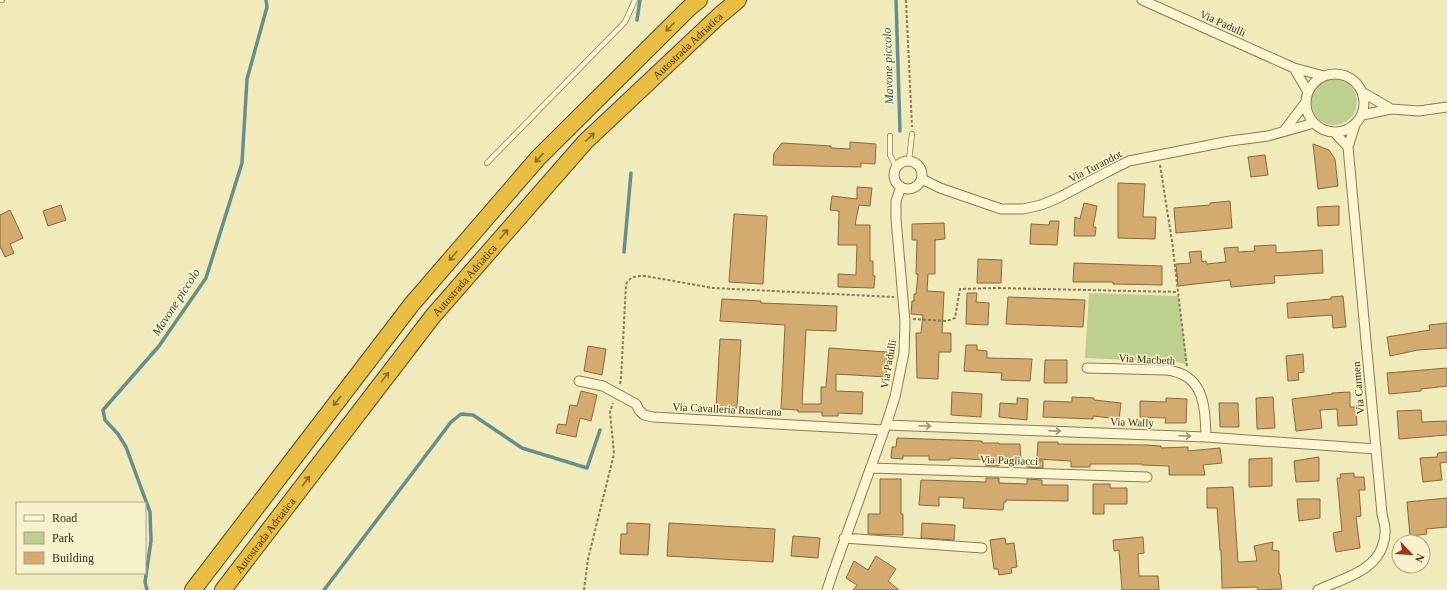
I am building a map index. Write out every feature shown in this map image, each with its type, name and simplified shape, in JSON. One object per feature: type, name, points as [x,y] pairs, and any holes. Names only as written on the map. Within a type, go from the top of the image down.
[{"type":"highway","points":[[193,590],[412,304],[538,158],[699,0]]},
{"type":"highway","name":"Autostrada Adriatica","points":[[223,590],[410,345],[477,265],[585,142],[720,15],[738,0]]},
{"type":"street","name":"Via Padulli","points":[[1142,0],[1294,68],[1324,76]]},
{"type":"street","points":[[1294,68],[1308,92]]},
{"type":"street","points":[[1338,74],[1350,78],[1357,84],[1362,92],[1364,100],[1362,115],[1355,125],[1341,132],[1334,132],[1319,128],[1306,110],[1308,92],[1317,80],[1324,76],[1338,74]]},
{"type":"street","points":[[1362,92],[1391,109]]},
{"type":"street","points":[[1284,131],[1306,102]]},
{"type":"street","points":[[1362,115],[1391,109],[1419,111],[1447,107]]},
{"type":"street","name":"Via Turandot","points":[[922,179],[940,188],[1001,209],[1023,209],[1041,205],[1058,198],[1129,161],[1230,141],[1268,136],[1314,123]]},
{"type":"street","name":"Via Carmen","points":[[1318,590],[1365,569],[1377,558],[1383,545],[1385,531],[1382,514],[1348,147],[1355,125]]},
{"type":"street","points":[[1334,132],[1348,147]]},
{"type":"street","points":[[909,160],[917,163],[920,167],[922,179],[916,187],[911,189],[901,188],[894,178],[896,167],[902,162],[909,160]]},
{"type":"street","name":"Via Padulli","points":[[827,590],[844,538],[885,427],[894,397],[904,353],[905,322],[896,219],[896,201],[901,188]]},
{"type":"street","name":"Via Macbeth","points":[[1087,368],[1166,370],[1176,371],[1185,376],[1197,385],[1202,399],[1206,437]]},
{"type":"street","name":"Via Cavalleria Rusticana","points":[[579,381],[602,386],[636,404],[644,415],[653,417],[885,427]]},
{"type":"street","name":"Via Wally","points":[[885,427],[1206,437],[1376,449]]},
{"type":"street","name":"Via Pagliacci","points":[[871,468],[1147,477]]},
{"type":"street","points":[[844,538],[982,548]]},
{"type":"lane","points":[[487,163],[625,22],[634,0]]},
{"type":"lane","points":[[909,160],[912,134]]},
{"type":"lane","points":[[890,136],[890,155],[896,167]]},
{"type":"path","points":[[906,0],[912,134]]},
{"type":"path","points":[[1160,163],[1187,364],[1185,376]]},
{"type":"path","points":[[584,590],[588,559],[614,454],[610,412],[621,378],[626,284],[629,279],[634,276],[645,276],[713,288],[902,298]]},
{"type":"path","points":[[911,319],[947,321],[954,318],[960,289],[1004,288],[1178,292]]},
{"type":"green space","points":[[1339,79],[1351,85],[1356,93],[1356,111],[1351,119],[1343,124],[1329,125],[1317,119],[1312,111],[1311,97],[1317,85],[1325,80]]},
{"type":"green space","points":[[1089,293],[1178,296],[1187,364],[1174,362],[1085,358]]},
{"type":"building","points":[[850,142],[876,144],[875,164],[861,163],[861,167],[773,165],[774,153],[782,143],[831,146],[831,148],[850,149]]},
{"type":"building","points":[[1313,144],[1329,150],[1335,159],[1338,186],[1318,189]]},
{"type":"building","points":[[1265,155],[1268,175],[1251,177],[1248,157]]},
{"type":"building","points":[[1118,183],[1145,184],[1143,217],[1156,217],[1155,239],[1118,238]]},
{"type":"building","points":[[857,187],[872,188],[870,206],[859,205],[855,225],[870,225],[870,261],[873,261],[873,276],[875,276],[874,288],[838,287],[838,274],[856,275],[857,245],[838,245],[839,211],[830,210],[832,196],[857,199]]},
{"type":"building","points":[[1230,201],[1232,228],[1176,233],[1174,208],[1210,205],[1210,203]]},
{"type":"building","points":[[1084,203],[1097,206],[1093,227],[1096,227],[1095,236],[1074,236],[1075,217],[1080,219]]},
{"type":"building","points":[[61,205],[66,220],[48,226],[43,211]]},
{"type":"building","points":[[1339,206],[1339,225],[1318,226],[1317,207]]},
{"type":"building","points":[[10,210],[23,238],[10,244],[14,253],[5,257],[0,248],[0,215]]},
{"type":"building","points":[[734,214],[767,216],[763,284],[729,282]]},
{"type":"building","points":[[1050,221],[1059,221],[1057,245],[1030,244],[1031,224],[1049,225]]},
{"type":"building","points":[[944,223],[945,239],[935,240],[935,274],[928,274],[927,291],[944,292],[942,333],[951,333],[951,352],[939,352],[938,379],[917,378],[916,333],[921,333],[923,315],[911,314],[912,301],[914,301],[914,294],[916,294],[918,274],[916,274],[917,240],[912,240],[912,224]]},
{"type":"building","points":[[1276,245],[1276,253],[1322,250],[1323,273],[1274,276],[1275,283],[1231,287],[1230,280],[1178,286],[1176,264],[1191,263],[1189,252],[1201,251],[1202,262],[1206,261],[1207,264],[1226,262],[1224,248],[1238,247],[1238,252],[1255,251],[1254,246]]},
{"type":"building","points":[[978,259],[1002,260],[1001,283],[977,283]]},
{"type":"building","points":[[1074,263],[1162,266],[1162,285],[1113,284],[1113,282],[1073,282]]},
{"type":"building","points":[[967,293],[977,293],[976,302],[989,303],[988,325],[966,324]]},
{"type":"building","points":[[1343,296],[1346,327],[1333,328],[1332,315],[1288,318],[1287,303],[1331,299],[1331,297]]},
{"type":"building","points":[[1008,297],[1085,300],[1083,327],[1006,324]]},
{"type":"building","points":[[722,299],[761,301],[761,303],[837,306],[836,331],[806,330],[802,404],[821,404],[821,387],[826,387],[829,348],[887,352],[886,377],[836,374],[836,391],[863,392],[862,414],[838,413],[838,416],[822,416],[822,412],[798,412],[798,410],[781,409],[785,325],[720,321]]},
{"type":"building","points":[[1447,323],[1447,348],[1418,350],[1390,356],[1387,337],[1430,330],[1429,325]]},
{"type":"building","points":[[720,339],[741,340],[737,408],[716,407]]},
{"type":"building","points":[[966,345],[977,345],[977,350],[987,351],[987,358],[1032,359],[1030,381],[1001,380],[1002,373],[964,371]]},
{"type":"building","points":[[588,346],[606,349],[602,375],[584,371]]},
{"type":"building","points":[[1303,354],[1304,372],[1298,373],[1299,380],[1288,381],[1286,356]]},
{"type":"building","points":[[1045,360],[1067,360],[1067,383],[1044,383]]},
{"type":"building","points":[[1447,368],[1447,386],[1421,389],[1421,391],[1389,394],[1387,373]]},
{"type":"building","points":[[581,391],[597,395],[591,421],[580,418],[576,437],[556,433],[558,424],[566,425],[570,405],[577,406]]},
{"type":"building","points":[[952,392],[982,394],[981,417],[951,415]]},
{"type":"building","points":[[1350,392],[1350,407],[1356,407],[1357,425],[1338,426],[1337,409],[1320,410],[1322,428],[1296,431],[1292,399]]},
{"type":"building","points":[[1072,397],[1094,398],[1094,400],[1121,403],[1119,419],[1093,416],[1093,419],[1043,417],[1044,401],[1072,402]]},
{"type":"building","points":[[1273,397],[1275,428],[1257,429],[1256,398]]},
{"type":"building","points":[[1017,398],[1028,399],[1027,420],[999,417],[1000,403],[1017,404]]},
{"type":"building","points":[[1166,398],[1187,399],[1186,423],[1165,423],[1166,418],[1140,417],[1140,401],[1166,402]]},
{"type":"building","points":[[1219,403],[1238,403],[1239,427],[1220,427]]},
{"type":"building","points":[[1421,410],[1422,422],[1447,421],[1447,435],[1399,439],[1397,411]]},
{"type":"building","points":[[897,438],[1020,444],[1021,460],[999,461],[999,466],[986,466],[986,460],[950,458],[950,460],[929,460],[929,456],[903,456],[903,459],[891,458],[892,447],[896,447]]},
{"type":"building","points":[[1038,442],[1058,442],[1058,444],[1146,445],[1161,446],[1161,448],[1188,447],[1188,451],[1220,448],[1222,463],[1203,465],[1205,475],[1169,475],[1169,466],[1142,464],[1090,464],[1090,467],[1071,467],[1071,461],[1037,459]]},
{"type":"building","points":[[1447,452],[1447,462],[1440,463],[1442,480],[1423,482],[1420,458],[1437,457],[1438,453]]},
{"type":"building","points":[[1319,457],[1319,481],[1296,482],[1294,461]]},
{"type":"building","points":[[1272,458],[1272,486],[1249,487],[1249,459]]},
{"type":"building","points":[[1027,460],[1043,461],[1043,468],[1027,467]]},
{"type":"building","points":[[1354,473],[1354,477],[1364,477],[1365,490],[1359,490],[1361,516],[1356,517],[1360,548],[1336,552],[1333,533],[1342,531],[1337,478],[1341,478],[1340,474]]},
{"type":"building","points":[[986,478],[999,478],[999,483],[1027,484],[1027,479],[1042,480],[1042,485],[1068,485],[1068,501],[1006,500],[1006,502],[1004,502],[1003,510],[963,508],[964,498],[939,497],[939,506],[919,505],[921,480],[986,482]]},
{"type":"building","points":[[880,479],[901,479],[901,514],[903,514],[903,535],[868,534],[868,514],[880,514]]},
{"type":"building","points":[[1093,484],[1110,484],[1110,488],[1127,488],[1127,504],[1104,504],[1104,514],[1093,514]]},
{"type":"building","points":[[1233,487],[1238,562],[1257,561],[1254,546],[1273,542],[1272,550],[1279,551],[1279,574],[1282,589],[1258,590],[1257,587],[1222,588],[1221,550],[1217,508],[1207,508],[1207,488]]},
{"type":"building","points":[[1447,498],[1447,527],[1426,529],[1427,534],[1410,534],[1407,502]]},
{"type":"building","points":[[1297,499],[1320,499],[1320,518],[1299,521]]},
{"type":"building","points":[[627,523],[650,524],[648,555],[620,554],[621,534],[627,534]]},
{"type":"building","points":[[669,523],[775,529],[773,562],[667,556]]},
{"type":"building","points":[[922,523],[955,525],[954,540],[921,538]]},
{"type":"building","points":[[793,536],[820,538],[818,558],[791,556]]},
{"type":"building","points":[[1143,537],[1144,553],[1138,554],[1139,576],[1158,576],[1159,590],[1122,590],[1119,550],[1114,551],[1113,540]]},
{"type":"building","points":[[1005,538],[1006,544],[1014,543],[1017,567],[1011,568],[1012,573],[999,575],[998,569],[994,569],[990,540]]},
{"type":"building","points":[[876,556],[896,569],[888,581],[899,590],[853,590],[857,585],[846,578],[854,561],[868,570]]},
{"type":"waterway","name":"Mavone piccolo","points":[[147,590],[145,582],[151,541],[150,512],[126,447],[118,434],[105,420],[103,410],[159,346],[206,278],[242,163],[247,79],[267,7],[266,0]]},
{"type":"waterway","name":"Mavone piccolo","points":[[637,20],[640,0]]},
{"type":"waterway","name":"Mavone piccolo","points":[[896,0],[900,131]]},
{"type":"waterway","name":"Mavone piccolo","points":[[624,252],[631,173]]},
{"type":"waterway","name":"Mavone piccolo","points":[[324,590],[451,422],[461,414],[473,415],[522,448],[587,468],[600,430]]}]
